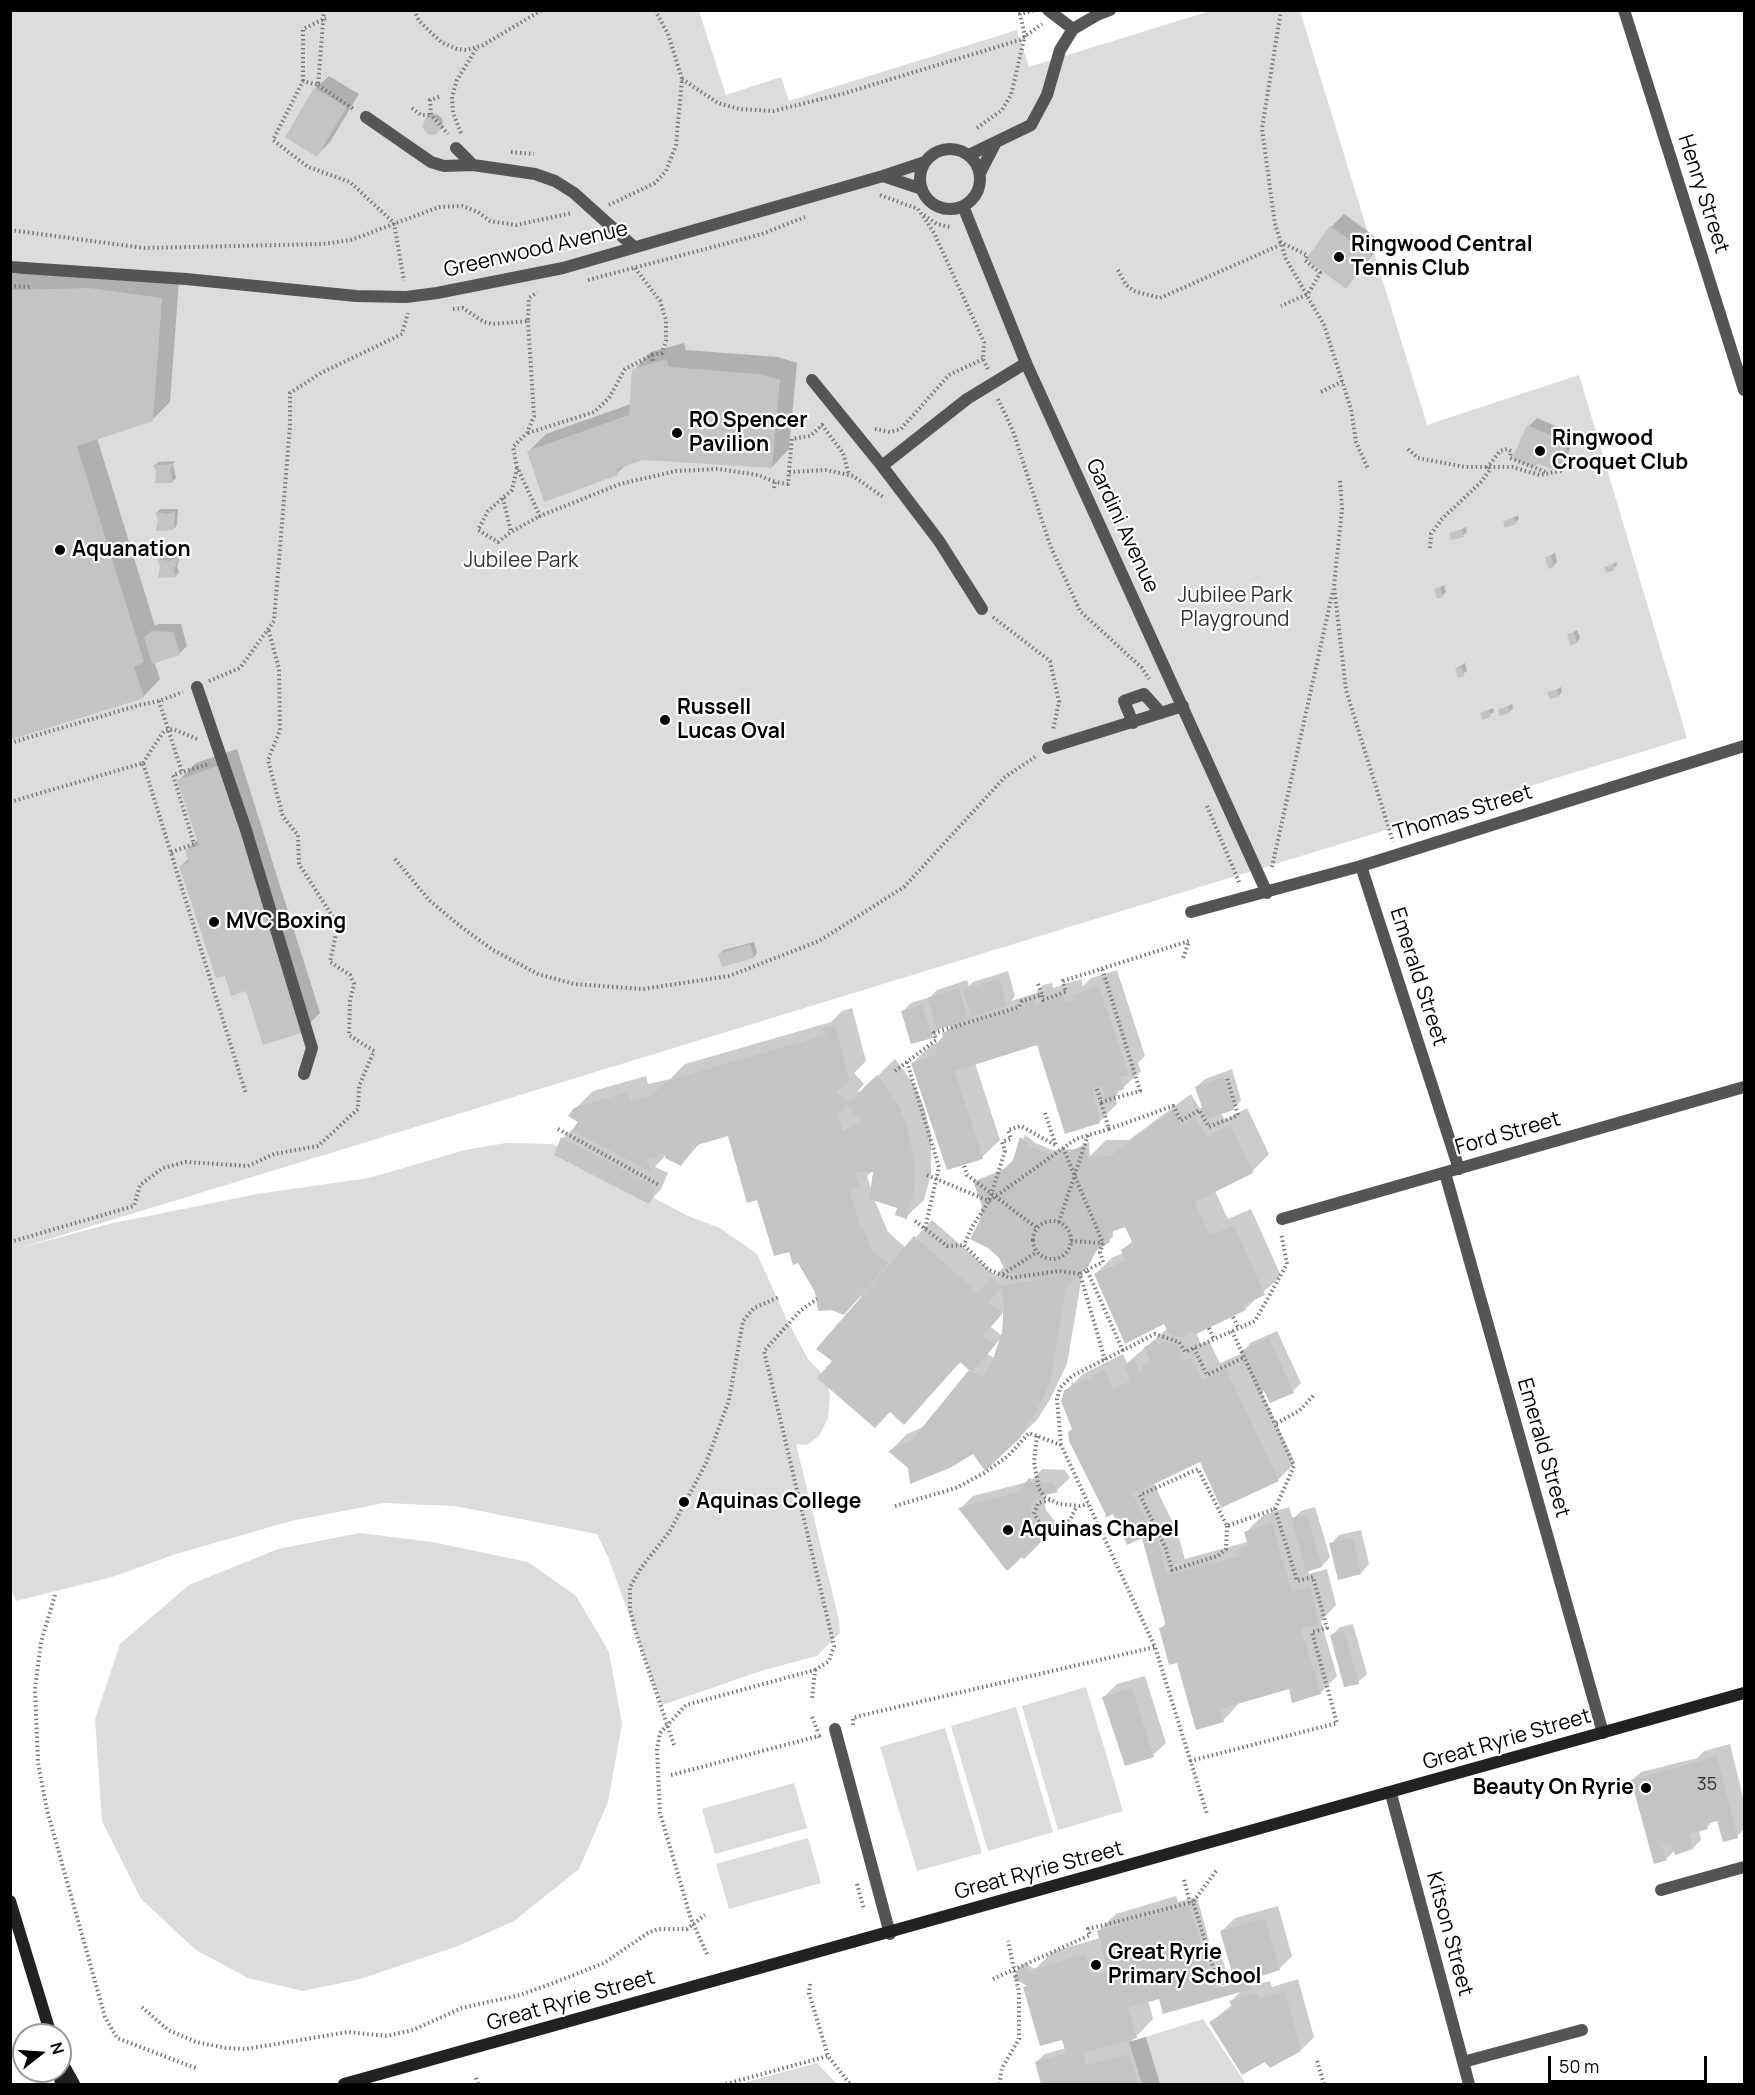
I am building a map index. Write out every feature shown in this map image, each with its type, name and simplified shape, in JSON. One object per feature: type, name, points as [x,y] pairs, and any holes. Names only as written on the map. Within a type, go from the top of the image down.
[{"type":"main road","name":"Great Ryrie Street","points":[[344,2085],[1391,1794],[1744,1693]]},
{"type":"main road","points":[[10,1901],[47,2023]]},
{"type":"street","points":[[969,155],[1031,125],[1047,95],[1060,50],[1073,29],[1110,10]]},
{"type":"street","name":"Henry Street","points":[[1624,10],[1744,390]]},
{"type":"street","points":[[1050,13],[1073,29]]},
{"type":"street","points":[[366,117],[431,162],[444,166],[473,165],[535,174],[555,181],[593,209],[634,247]]},
{"type":"street","points":[[980,173],[969,155],[948,148],[932,154],[925,162],[920,179],[922,189],[929,201],[938,207],[953,209],[963,206],[977,192],[980,173],[996,142]]},
{"type":"street","points":[[456,148],[473,165]]},
{"type":"street","name":"Greenwood Avenue","points":[[10,267],[186,279],[356,296],[406,297],[514,279],[634,247],[925,162]]},
{"type":"street","points":[[883,176],[922,189]]},
{"type":"street","name":"Gardini Avenue","points":[[963,206],[1026,363],[1267,893]]},
{"type":"street","points":[[882,466],[967,399],[1026,363]]},
{"type":"street","points":[[812,380],[939,541],[982,609]]},
{"type":"street","points":[[197,687],[246,830],[312,1048],[304,1074]]},
{"type":"street","points":[[1133,723],[1124,700],[1144,693],[1161,713]]},
{"type":"street","points":[[1048,748],[1183,706]]},
{"type":"street","name":"Thomas Street","points":[[1191,912],[1361,866],[1744,746]]},
{"type":"street","name":"Emerald Street","points":[[1361,866],[1459,1169]]},
{"type":"street","name":"Ford Street","points":[[1278,1219],[1744,1087]]},
{"type":"street","name":"Emerald Street","points":[[1445,1173],[1603,1733]]},
{"type":"street","points":[[835,1729],[890,1934]]},
{"type":"street","name":"Kitson Street","points":[[1391,1794],[1469,2085]]},
{"type":"street","points":[[1661,1890],[1744,1867]]},
{"type":"street","points":[[1463,2062],[1582,2030]]},
{"type":"path","points":[[318,85],[326,18],[324,10]]},
{"type":"path","points":[[414,10],[419,21],[441,42],[457,49],[476,49]]},
{"type":"path","points":[[462,136],[453,113],[452,97],[457,80],[476,49],[542,10]]},
{"type":"path","points":[[10,230],[121,247],[240,247],[338,243],[439,207],[462,206],[478,212],[490,221],[516,225],[593,209],[648,188],[666,171],[676,145],[682,79],[668,34],[655,10]]},
{"type":"path","points":[[977,128],[1002,110],[1011,95],[1024,37],[1020,14],[1034,10]]},
{"type":"path","points":[[1281,10],[1262,143],[1280,244],[1324,325],[1351,409],[1356,442],[1368,469]]},
{"type":"path","points":[[682,79],[718,103],[739,109],[773,111],[853,91],[1024,37],[1050,13]]},
{"type":"path","points":[[10,743],[159,701],[240,668],[274,621],[290,426],[290,393],[321,373],[402,334],[408,313],[394,223],[350,182],[308,167],[273,140],[303,81],[303,29],[326,18]]},
{"type":"path","points":[[303,81],[318,85],[366,117]]},
{"type":"path","points":[[439,97],[430,100],[431,115],[453,140],[456,148]]},
{"type":"path","points":[[412,108],[421,115],[431,115]]},
{"type":"path","points":[[505,154],[518,152],[534,154]]},
{"type":"path","points":[[872,192],[918,209],[929,220],[950,227]]},
{"type":"path","points":[[918,209],[943,252],[984,342],[983,359],[1013,431],[1050,545],[1080,611],[1142,668],[1152,685]]},
{"type":"path","points":[[585,281],[762,234],[806,217]]},
{"type":"path","points":[[1118,270],[1126,285],[1134,291],[1160,297],[1280,244],[1307,255],[1305,260],[1320,273],[1308,294],[1281,306]]},
{"type":"path","points":[[540,516],[517,467],[513,447],[527,434],[594,412],[609,398],[625,369],[652,355],[662,353],[666,341],[666,320],[660,301],[635,268]]},
{"type":"path","points":[[10,286],[39,287]]},
{"type":"path","points":[[527,434],[534,416],[535,401],[528,321],[530,296],[544,290]]},
{"type":"path","points":[[441,310],[463,308],[483,322],[492,324],[528,321]]},
{"type":"path","points":[[398,314],[419,312]]},
{"type":"path","points":[[652,355],[653,362]]},
{"type":"path","points":[[868,422],[876,430],[890,432],[901,429],[949,375],[983,359]]},
{"type":"path","points":[[1321,392],[1343,381]]},
{"type":"path","points":[[517,467],[512,490],[488,511],[478,530],[498,542],[540,516],[620,484],[676,471],[718,469],[758,475],[775,482],[788,484],[792,439],[810,436],[838,414]]},
{"type":"path","points":[[822,425],[843,453],[849,475]]},
{"type":"path","points":[[1430,548],[1431,534],[1442,519],[1482,481],[1500,451],[1507,449],[1511,451],[1510,458],[1549,474]]},
{"type":"path","points":[[1408,450],[1418,458],[1489,468],[1512,468],[1540,475],[1560,471],[1565,461]]},
{"type":"path","points":[[789,472],[827,470],[849,475],[885,499]]},
{"type":"path","points":[[1267,893],[1334,586],[1342,509],[1340,481]]},
{"type":"path","points":[[774,488],[775,482]]},
{"type":"path","points":[[503,498],[511,532]]},
{"type":"path","points":[[1334,586],[1346,690],[1396,854]]},
{"type":"path","points":[[396,859],[429,900],[493,950],[538,974],[574,984],[643,989],[729,976],[819,941],[904,887],[1005,777],[1048,748],[1059,702],[1050,661],[982,609]]},
{"type":"path","points":[[10,1242],[134,1206],[140,1185],[164,1168],[186,1162],[248,1166],[274,1154],[318,1146],[358,1109],[359,1086],[374,1051],[349,1035],[350,1001],[354,984],[350,975],[330,962],[338,925],[299,864],[298,835],[282,817],[268,760],[280,730],[279,669],[268,628]]},
{"type":"path","points":[[159,701],[182,772]]},
{"type":"path","points":[[10,802],[143,763],[164,731],[173,729],[202,741]]},
{"type":"path","points":[[171,852],[194,844],[172,775],[216,761]]},
{"type":"path","points":[[143,763],[246,1094]]},
{"type":"path","points":[[1204,799],[1246,898]]},
{"type":"path","points":[[1038,984],[1043,999],[1066,992],[1062,979],[1189,941],[1183,959]]},
{"type":"path","points":[[1101,1102],[1140,1091],[1102,968]]},
{"type":"path","points":[[895,1071],[936,1040],[934,1033],[1019,1007],[1022,1001],[1042,995]]},
{"type":"path","points":[[907,1062],[939,1167],[925,1229]]},
{"type":"path","points":[[993,1195],[1058,1151],[1088,1135],[1173,1106],[1181,1121],[1199,1110],[1209,1127],[1238,1114],[1227,1078]]},
{"type":"path","points":[[1097,1089],[1108,1129]]},
{"type":"path","points":[[1045,1113],[1058,1151]]},
{"type":"path","points":[[964,1245],[972,1227],[993,1195],[1005,1151],[1002,1142],[1011,1139],[1008,1130],[1021,1126],[1055,1145]]},
{"type":"path","points":[[558,1130],[659,1185]]},
{"type":"path","points":[[1059,1222],[1088,1135]]},
{"type":"path","points":[[915,1221],[947,1246],[964,1245],[989,1270],[1010,1278],[1059,1271],[1080,1274],[1103,1262],[1100,1252],[1103,1243],[1063,1148]]},
{"type":"path","points":[[964,1166],[967,1175],[1037,1228]]},
{"type":"path","points":[[927,1175],[989,1201]]},
{"type":"path","points":[[1207,1814],[1155,1647],[1061,1445],[1057,1411],[1060,1388],[1072,1376],[1155,1334],[1179,1342],[1185,1352],[1239,1329],[1259,1316],[1287,1264],[1278,1219]]},
{"type":"path","points":[[1046,1222],[1059,1222],[1068,1229],[1071,1241],[1068,1251],[1058,1259],[1047,1258],[1037,1252],[1033,1240],[1037,1228],[1046,1222]]},
{"type":"path","points":[[1071,1241],[1103,1243]]},
{"type":"path","points":[[1002,1275],[1037,1252]]},
{"type":"path","points":[[1087,1270],[1123,1351]]},
{"type":"path","points":[[1080,1274],[1105,1360]]},
{"type":"path","points":[[674,1745],[635,1630],[630,1610],[630,1587],[641,1568],[670,1531],[706,1463],[729,1400],[743,1321],[754,1308],[779,1297]]},
{"type":"path","points":[[707,1954],[693,1925],[660,1813],[657,1740],[666,1724],[686,1705],[814,1670],[830,1661],[834,1646],[764,1351],[800,1311],[817,1299]]},
{"type":"path","points":[[1233,1317],[1239,1329]]},
{"type":"path","points":[[1209,1328],[1214,1340]]},
{"type":"path","points":[[1190,1761],[1338,1722],[1312,1632],[1328,1628],[1313,1577],[1297,1581],[1275,1509],[1294,1467],[1232,1332]]},
{"type":"path","points":[[1194,1348],[1207,1375],[1245,1357]]},
{"type":"path","points":[[1275,1424],[1299,1411],[1315,1394]]},
{"type":"path","points":[[895,1506],[956,1488],[1008,1456],[1029,1433],[1061,1445]]},
{"type":"path","points":[[1037,1436],[1034,1462],[1036,1479],[1040,1489],[1051,1500]]},
{"type":"path","points":[[1198,1469],[1227,1526],[1226,1549],[1218,1556],[1172,1570],[1166,1549],[1140,1495],[1198,1469]]},
{"type":"path","points":[[1077,1506],[1070,1520],[1061,1527],[1048,1529],[1043,1527],[1034,1514],[1038,1503],[1051,1500],[1077,1506],[1088,1504]]},
{"type":"path","points":[[1227,1526],[1275,1509]]},
{"type":"path","points":[[55,1595],[42,1642],[35,1689],[38,1763],[47,1810],[105,2017],[117,2038],[198,2069]]},
{"type":"path","points":[[854,1734],[853,1718],[859,1716],[1155,1647]]},
{"type":"path","points":[[812,1699],[814,1670]]},
{"type":"path","points":[[812,1717],[822,1745]]},
{"type":"path","points":[[671,1775],[819,1736]]},
{"type":"path","points":[[993,1978],[1015,1971],[1068,1943],[1090,1935],[1088,1929],[1191,1902],[1216,1871]]},
{"type":"path","points":[[1184,1880],[1218,1983]]},
{"type":"path","points":[[142,2007],[168,2030],[196,2042],[226,2048],[246,2049],[348,2032],[387,2036],[413,2030],[462,2008],[520,1995],[587,1971],[658,1929],[681,1929],[693,1925],[705,1915]]},
{"type":"path","points":[[999,2085],[1002,2068],[1019,2039],[1019,2003],[1008,1941]]},
{"type":"path","points":[[810,1984],[809,1993],[828,2056],[850,2085]]},
{"type":"path","points":[[726,2085],[828,2056]]},
{"type":"path","points":[[1317,2061],[1324,2085]]},
{"type":"path","points":[[476,2079],[478,2085]]},
{"type":"green space","name":"Jubilee Park","points":[[10,11],[699,11],[726,95],[781,77],[789,101],[1017,30],[1029,67],[1210,11],[1300,11],[1427,425],[1579,375],[1687,738],[20,1248],[109,1224],[257,1194],[369,1178],[465,1150],[506,1143],[552,1144],[688,1216],[720,1228],[757,1254],[786,1318],[808,1359],[826,1378],[830,1395],[828,1418],[819,1436],[807,1445],[796,1444],[839,1620],[840,1633],[817,1656],[764,1670],[662,1705],[608,1557],[597,1534],[455,1506],[384,1503],[291,1521],[176,1554],[112,1577],[16,1601],[10,1587]]},
{"type":"green space","points":[[360,1533],[432,1542],[528,1562],[576,1596],[609,1652],[622,1724],[608,1802],[579,1869],[514,1921],[458,1946],[360,1979],[303,1991],[248,1978],[196,1950],[141,1899],[102,1821],[95,1719],[120,1644],[189,1585],[278,1549]]},
{"type":"green space","points":[[1086,1687],[1123,1811],[1058,1830],[1022,1706]]},
{"type":"green space","points":[[1016,1707],[1053,1832],[988,1851],[951,1726]]},
{"type":"green space","points":[[945,1728],[982,1853],[917,1871],[880,1747]]},
{"type":"green space","points":[[794,1783],[807,1828],[715,1854],[702,1809]]},
{"type":"green space","points":[[808,1838],[821,1883],[729,1909],[716,1864]]},
{"type":"green space","points":[[1203,2019],[1246,2084],[1142,2084],[1129,2042]]},
{"type":"green space","points":[[817,2063],[837,2084],[739,2084]]},
{"type":"building","points":[[314,88],[347,107],[317,157],[285,137]]},
{"type":"building","points":[[432,117],[438,120],[441,126],[438,132],[432,135],[426,132],[423,126],[426,120]]},
{"type":"building","name":"Ringwood Central Tennis Club","points":[[1330,226],[1371,255],[1346,289],[1306,259]]},
{"type":"building","name":"Aquanation","points":[[90,288],[162,298],[153,421],[77,446],[144,662],[134,667],[144,698],[10,740],[10,290]]},
{"type":"building","name":"RO Spencer Pavilion","points":[[666,359],[669,367],[760,374],[780,380],[772,468],[643,460],[616,469],[618,475],[544,502],[527,451],[629,415],[632,369]]},
{"type":"building","name":"Ringwood Croquet Club","points":[[1527,425],[1568,443],[1557,471],[1536,463],[1534,468],[1512,459]]},
{"type":"building","points":[[173,464],[170,469],[173,483],[155,483],[156,471],[153,465]]},
{"type":"building","points":[[175,511],[174,530],[156,531],[158,520],[155,512],[167,514]]},
{"type":"building","points":[[1514,518],[1516,524],[1505,528],[1503,521]]},
{"type":"building","points":[[1462,530],[1464,537],[1451,540],[1449,533]]},
{"type":"building","points":[[1551,556],[1554,567],[1548,569],[1545,557]]},
{"type":"building","points":[[178,558],[174,571],[176,577],[158,578],[160,566],[157,559],[169,561]]},
{"type":"building","points":[[1613,564],[1615,570],[1606,573],[1604,567]]},
{"type":"building","points":[[1440,587],[1443,597],[1437,599],[1434,589]]},
{"type":"building","points":[[151,631],[173,632],[180,655],[152,664],[144,637]]},
{"type":"building","points":[[1574,632],[1577,643],[1570,646],[1567,634]]},
{"type":"building","points":[[1461,666],[1464,676],[1458,678],[1455,668]]},
{"type":"building","points":[[1557,690],[1559,697],[1550,699],[1547,692]]},
{"type":"building","points":[[1508,707],[1510,713],[1499,716],[1498,709]]},
{"type":"building","points":[[1489,710],[1491,717],[1482,720],[1480,713]]},
{"type":"building","points":[[220,765],[304,1032],[263,1045],[246,991],[231,996],[225,976],[216,978],[179,866],[189,863],[185,849],[199,846],[177,780]]},
{"type":"building","points":[[750,944],[754,958],[722,967],[718,954]]},
{"type":"building","points":[[1000,978],[1007,1006],[971,1017],[963,990]]},
{"type":"building","points":[[1099,986],[1129,1075],[1120,1077],[1124,1089],[1116,1092],[1117,1096],[1106,1099],[1102,1086],[1093,1089],[1100,1123],[1065,1134],[1037,1045],[955,1071],[983,1159],[947,1170],[911,1063],[937,1054],[934,1044],[944,1041],[942,1033],[1025,1007],[1024,1002],[1034,999],[1036,1005],[1063,996],[1066,1003],[1074,1000],[1072,995]]},
{"type":"building","points":[[959,988],[968,1020],[937,1030],[927,998]]},
{"type":"building","points":[[922,1005],[933,1038],[911,1044],[901,1011]]},
{"type":"building","points":[[835,1025],[849,1080],[837,1092],[848,1102],[838,1114],[843,1131],[860,1121],[847,1104],[877,1075],[897,1102],[907,1125],[915,1166],[914,1191],[907,1219],[895,1215],[897,1208],[869,1199],[873,1172],[855,1172],[859,1186],[849,1189],[861,1229],[863,1228],[871,1249],[888,1264],[844,1315],[832,1310],[818,1311],[815,1292],[798,1263],[793,1265],[789,1252],[774,1256],[757,1200],[747,1203],[728,1136],[694,1146],[681,1166],[665,1158],[667,1153],[647,1159],[651,1172],[572,1131],[578,1122],[568,1116],[574,1108],[628,1092],[631,1101],[651,1096],[666,1081],[826,1035],[823,1028]]},
{"type":"building","points":[[1223,1077],[1234,1110],[1206,1119],[1195,1087]]},
{"type":"building","points":[[1173,1110],[1182,1126],[1195,1117],[1207,1137],[1230,1124],[1253,1173],[1195,1202],[1210,1235],[1234,1226],[1265,1295],[1243,1305],[1246,1310],[1194,1335],[1192,1331],[1181,1338],[1169,1334],[1164,1324],[1125,1344],[1094,1274],[1125,1261],[1121,1250],[1132,1242],[1125,1227],[1108,1233],[1110,1242],[1096,1251],[1088,1267],[1066,1287],[1050,1383],[1032,1420],[1019,1439],[985,1471],[973,1454],[950,1468],[910,1484],[908,1468],[888,1451],[911,1441],[969,1370],[983,1377],[993,1359],[1002,1332],[1004,1309],[1002,1286],[1035,1280],[1006,1272],[999,1258],[988,1248],[970,1239],[980,1220],[982,1206],[973,1181],[988,1178],[1003,1170],[1013,1160],[1020,1137],[1032,1147],[1048,1153],[1070,1152],[1086,1144],[1087,1157],[1110,1156]]},
{"type":"building","points":[[561,1137],[656,1187],[649,1204],[554,1155]]},
{"type":"building","points":[[914,1236],[978,1293],[991,1277],[1002,1286],[989,1302],[1002,1314],[983,1335],[995,1345],[973,1371],[960,1362],[904,1425],[890,1412],[875,1428],[817,1378],[832,1361],[816,1349]]},
{"type":"building","points":[[1269,1338],[1294,1393],[1270,1403],[1264,1391],[1260,1393],[1240,1351]]},
{"type":"building","points":[[1156,1341],[1158,1345],[1167,1341],[1169,1345],[1175,1342],[1184,1361],[1191,1357],[1203,1380],[1226,1369],[1279,1481],[1221,1508],[1200,1462],[1133,1494],[1160,1548],[1167,1575],[1239,1556],[1239,1548],[1248,1545],[1244,1532],[1272,1523],[1292,1591],[1310,1586],[1319,1624],[1301,1628],[1321,1694],[1292,1703],[1289,1689],[1220,1709],[1224,1722],[1196,1730],[1177,1663],[1169,1665],[1159,1628],[1166,1626],[1142,1538],[1127,1545],[1113,1514],[1105,1518],[1106,1515],[1069,1441],[1068,1432],[1072,1429],[1061,1401],[1064,1391],[1072,1385],[1071,1383],[1073,1382],[1074,1385],[1105,1370],[1113,1389],[1130,1381],[1124,1365],[1134,1360],[1143,1376],[1141,1367],[1151,1362],[1144,1347]]},
{"type":"building","name":"Aquinas Chapel","points":[[1029,1478],[1032,1479],[1030,1482],[1052,1482],[1058,1492],[1042,1496],[1032,1504],[1030,1514],[1033,1523],[1045,1538],[1024,1559],[1022,1557],[1007,1571],[958,1508],[1019,1492]]},
{"type":"building","points":[[1307,1515],[1322,1567],[1306,1572],[1291,1518]]},
{"type":"building","points":[[1353,1538],[1361,1574],[1338,1580],[1329,1543]]},
{"type":"building","points":[[1344,1631],[1359,1684],[1344,1687],[1330,1635]]},
{"type":"building","points":[[1132,1688],[1154,1757],[1125,1766],[1102,1697]]},
{"type":"building","points":[[1717,1756],[1738,1838],[1723,1842],[1717,1821],[1706,1824],[1708,1829],[1689,1834],[1693,1849],[1675,1855],[1671,1842],[1662,1845],[1667,1860],[1654,1864],[1631,1780]]},
{"type":"building","points":[[1189,1905],[1215,1989],[1235,1983],[1220,1931],[1265,1918],[1280,1970],[1249,1980],[1251,1989],[1163,2014],[1159,1999],[1128,2008],[1137,2038],[1083,2053],[1086,2065],[1129,2054],[1138,2084],[1041,2084],[1035,2062],[1066,2053],[1062,2040],[1040,2046],[1023,1987],[1027,1986],[1013,1978],[1020,1966],[1034,1974],[1033,1969],[1085,1954],[1091,1977],[1108,1972],[1097,1931]]},
{"type":"building","points":[[1285,1991],[1301,2051],[1270,2068],[1265,2062],[1242,2075],[1209,2022],[1233,2008],[1229,2001],[1257,1993],[1259,1999]]},
{"type":"place","name":"Ringwood Central Tennis Club","points":[[1339,257]]},
{"type":"place","name":"RO Spencer Pavilion","points":[[677,433]]},
{"type":"place","name":"Ringwood Croquet Club","points":[[1540,451]]},
{"type":"place","name":"Aquanation","points":[[60,550]]},
{"type":"place","name":"Russell Lucas Oval","points":[[665,720]]},
{"type":"place","name":"MVC Boxing","points":[[214,922]]},
{"type":"place","name":"Aquinas College","points":[[684,1502]]},
{"type":"place","name":"Aquinas Chapel","points":[[1008,1530]]},
{"type":"place","name":"Beauty On Ryrie","points":[[1646,1788]]},
{"type":"place","name":"Great Ryrie Primary School","points":[[1096,1965]]},
{"type":"park label","name":"Jubilee Park Playground","points":[[1235,608]]}]
